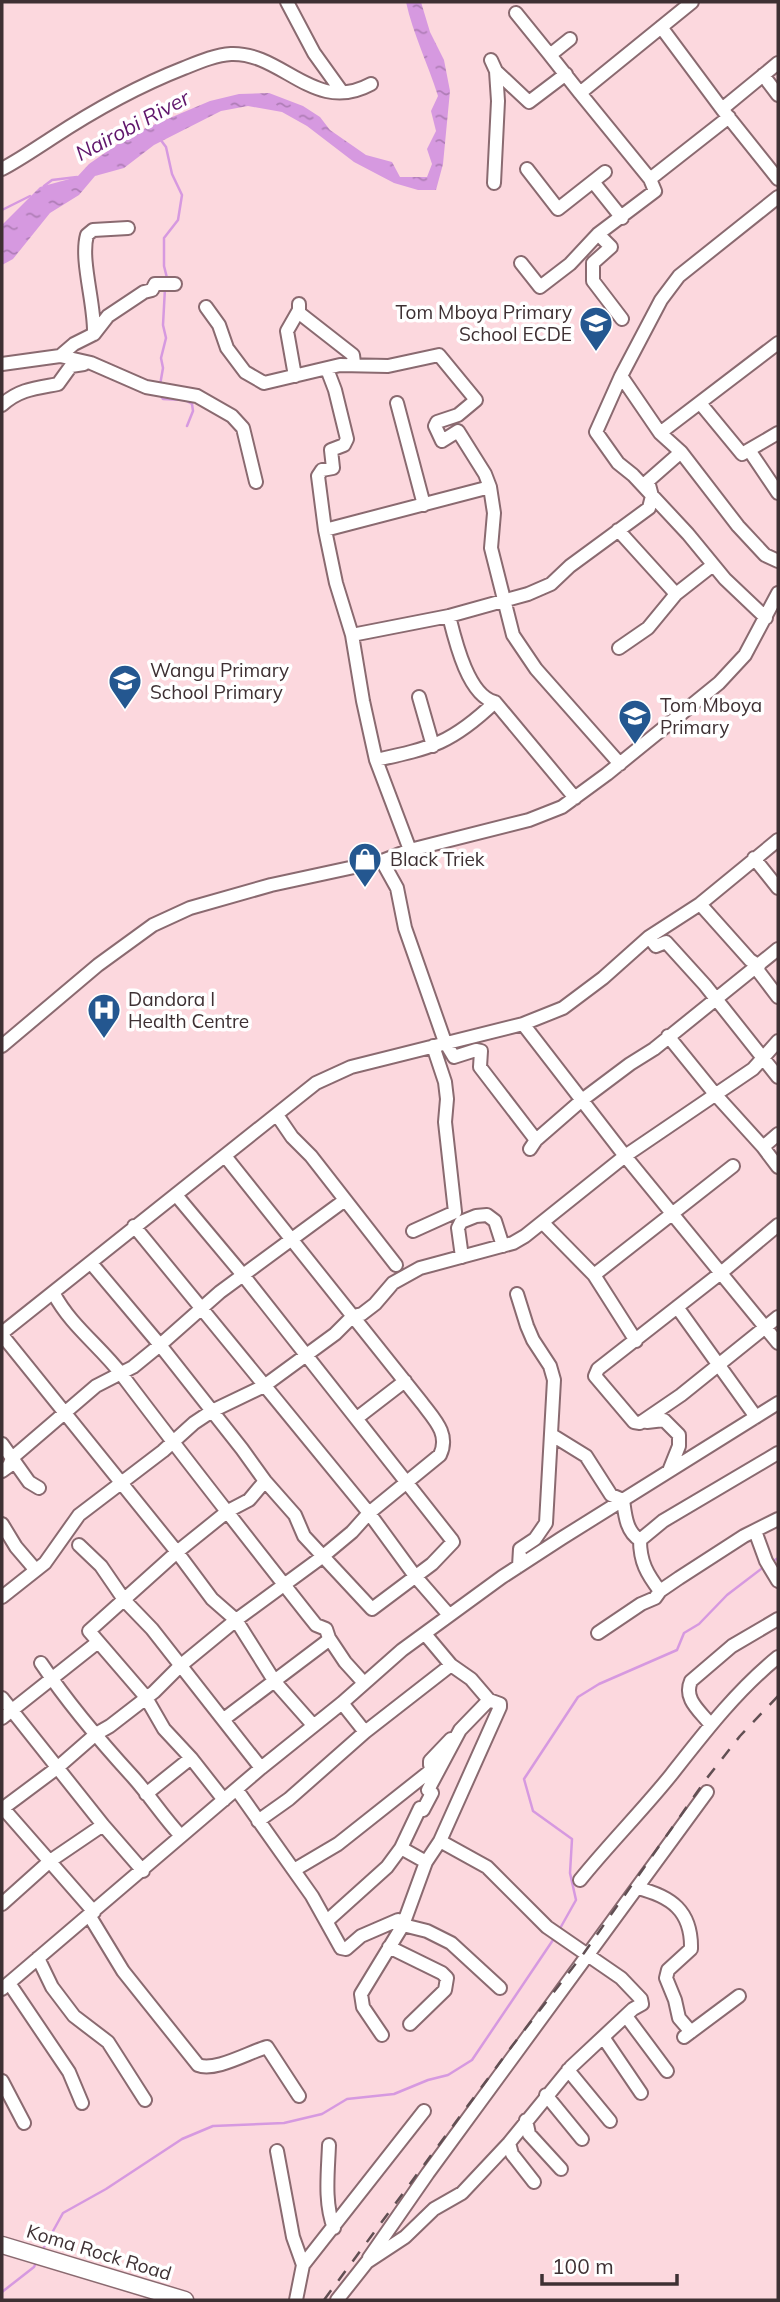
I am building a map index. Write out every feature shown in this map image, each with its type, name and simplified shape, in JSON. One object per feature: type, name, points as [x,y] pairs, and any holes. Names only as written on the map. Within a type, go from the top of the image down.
[{"type":"main road","name":"Koma Rock Road","points":[[2,2245],[185,2300]]},
{"type":"street","points":[[287,2],[314,53],[342,92]]},
{"type":"street","points":[[580,93],[692,2]]},
{"type":"street","points":[[516,13],[650,179],[655,191],[598,234],[570,264],[540,287],[521,263]]},
{"type":"street","points":[[662,27],[778,179]]},
{"type":"street","points":[[550,55],[570,39]]},
{"type":"street","points":[[2,169],[92,114],[167,74],[231,54],[261,60],[327,93],[364,88],[371,84]]},
{"type":"street","points":[[650,179],[778,64]]},
{"type":"street","points":[[494,183],[498,101],[493,65],[529,102],[566,74]]},
{"type":"street","points":[[763,75],[778,95]]},
{"type":"street","points":[[527,169],[558,209],[605,172]]},
{"type":"street","points":[[594,183],[622,218]]},
{"type":"street","points":[[766,618],[725,579],[652,496],[618,463],[596,432],[621,376],[661,300],[679,276],[778,197]]},
{"type":"street","points":[[93,334],[90,284],[84,251],[87,235],[93,230],[128,228]]},
{"type":"street","points":[[598,234],[611,247],[593,263],[593,281],[622,319]]},
{"type":"street","points":[[60,356],[74,344],[93,334],[108,316],[144,292],[152,290],[155,284],[169,283]]},
{"type":"street","points":[[206,307],[219,325],[227,348],[245,372],[264,383],[354,363],[363,367],[388,366],[439,355],[476,400],[458,415],[437,422],[435,426],[442,441],[458,431],[485,474],[490,487],[494,513],[491,548],[513,635],[536,669],[620,764]]},
{"type":"street","points":[[295,376],[287,331],[299,308],[353,355],[354,363]]},
{"type":"street","points":[[660,433],[778,343]]},
{"type":"street","points":[[2,364],[60,356],[91,363],[146,387],[197,396],[232,416],[243,428],[256,481]]},
{"type":"street","points":[[2,405],[10,397],[34,387],[43,388],[58,384],[71,366],[91,363]]},
{"type":"street","points":[[327,369],[347,439],[344,445],[331,450],[333,468],[322,470],[318,476],[325,530],[336,583],[352,635],[376,760],[410,850]]},
{"type":"street","points":[[621,376],[660,433],[681,452],[738,526],[765,555],[778,561]]},
{"type":"street","points":[[700,402],[742,454],[778,433]]},
{"type":"street","points":[[397,403],[424,505]]},
{"type":"street","points":[[749,450],[778,493]]},
{"type":"street","points":[[352,635],[449,616],[528,594],[551,584],[570,566],[649,508],[652,496],[648,481],[681,452]]},
{"type":"street","points":[[325,530],[490,487]]},
{"type":"street","points":[[618,530],[676,594]]},
{"type":"street","points":[[619,649],[648,628],[676,594],[713,565]]},
{"type":"street","points":[[2,1046],[98,965],[153,925],[190,908],[228,896],[382,860],[410,850],[529,820],[562,807],[620,764],[719,683],[745,655],[778,593]]},
{"type":"street","points":[[449,616],[465,671],[487,701],[495,702],[575,799]]},
{"type":"street","points":[[418,697],[433,746]]},
{"type":"street","points":[[376,760],[433,746],[469,727],[495,702]]},
{"type":"street","points":[[313,1725],[275,1682],[236,1620],[212,1599],[2,1334],[316,1083],[333,1074],[523,1024],[563,1008],[603,978],[649,937],[700,904],[778,840]]},
{"type":"street","points":[[754,858],[778,888]]},
{"type":"street","points":[[382,860],[397,888],[405,928],[439,1044],[447,1099],[445,1122],[456,1212],[413,1231]]},
{"type":"street","points":[[700,904],[757,967],[778,997]]},
{"type":"street","points":[[649,937],[656,946],[666,943],[705,985],[778,1077]]},
{"type":"street","points":[[439,1044],[454,1057],[481,1051],[480,1067],[533,1145],[582,1100],[716,1000],[778,949]]},
{"type":"street","points":[[523,1024],[625,1156],[778,1343]]},
{"type":"street","points":[[668,1036],[715,1094],[764,1147],[778,1167]]},
{"type":"street","points":[[2,1597],[45,1563],[79,1515],[173,1443],[194,1423],[264,1385],[335,1334],[353,1316],[362,1314],[375,1304],[393,1283],[406,1275],[503,1246],[525,1236],[625,1156],[736,1082],[763,1059],[778,1041]]},
{"type":"street","points":[[276,1115],[396,1265]]},
{"type":"street","points":[[764,1147],[778,1134]]},
{"type":"street","points":[[225,1156],[441,1430],[444,1443],[440,1455],[369,1513],[352,1532],[322,1557],[283,1583],[180,1666],[154,1692],[145,1696],[57,1768],[2,1808],[50,1861],[91,1914],[123,1971],[198,2065],[205,2068],[221,2064],[267,2047],[299,2096]]},
{"type":"street","points":[[594,1275],[733,1166]]},
{"type":"street","points":[[91,1263],[295,1515],[304,1536],[322,1557],[372,1609],[390,1598],[432,1564],[453,1541],[243,1275],[176,1195]]},
{"type":"street","points":[[2,1471],[9,1466],[12,1458],[96,1386],[133,1367],[243,1275],[345,1200]]},
{"type":"street","points":[[462,1257],[458,1228],[461,1222],[476,1216],[487,1215],[495,1221],[503,1246]]},
{"type":"street","points":[[544,1223],[594,1275],[636,1341]]},
{"type":"street","points":[[669,1471],[679,1446],[679,1435],[664,1420],[635,1423],[594,1374],[778,1225]]},
{"type":"street","points":[[134,1226],[449,1615]]},
{"type":"street","points":[[54,1294],[63,1311],[80,1332],[121,1373],[199,1478],[228,1511],[316,1625],[326,1629],[345,1662],[364,1683]]},
{"type":"street","points":[[517,1294],[533,1340],[550,1366],[554,1398],[547,1522],[535,1539],[520,1549],[519,1566]]},
{"type":"street","points":[[677,1307],[755,1417]]},
{"type":"street","points":[[640,1423],[718,1366],[778,1317]]},
{"type":"street","points":[[357,1418],[405,1381]]},
{"type":"street","points":[[82,2103],[69,2073],[6,1986],[402,1650],[519,1566],[778,1403]]},
{"type":"street","points":[[552,1435],[586,1456],[611,1495],[623,1500]]},
{"type":"street","points":[[2,1444],[29,1482],[39,1488]]},
{"type":"street","points":[[640,1540],[663,1521],[778,1453]]},
{"type":"street","points":[[224,1800],[164,1729],[145,1696],[89,1631],[177,1552],[228,1511],[249,1500],[265,1480]]},
{"type":"street","points":[[623,1500],[626,1522],[634,1537],[640,1540]]},
{"type":"street","points":[[598,1633],[778,1518]]},
{"type":"street","points":[[2,1524],[16,1547],[34,1568]]},
{"type":"street","points":[[755,1531],[766,1561],[778,1581]]},
{"type":"street","points":[[640,1540],[643,1568],[660,1591]]},
{"type":"street","points":[[79,1545],[101,1566],[125,1601],[152,1629],[261,1768]]},
{"type":"street","points":[[710,1724],[689,1698],[691,1681],[732,1646],[778,1619]]},
{"type":"street","points":[[382,2035],[363,2007],[361,1994],[402,1925],[426,1862],[440,1841],[500,1704],[489,1700],[471,1679],[451,1665],[425,1634]]},
{"type":"street","points":[[224,1719],[329,1638]]},
{"type":"street","points":[[7,1714],[98,1642]]},
{"type":"street","points":[[580,1880],[671,1775],[710,1724],[778,1657]]},
{"type":"street","points":[[41,1663],[108,1751],[134,1778],[181,1836]]},
{"type":"street","points":[[258,1821],[314,1779],[365,1732],[451,1665]]},
{"type":"street","points":[[2,1698],[7,1714],[57,1768],[143,1871]]},
{"type":"street","points":[[327,1921],[381,1874],[401,1848],[413,1821],[432,1793],[429,1790],[436,1769],[460,1730],[489,1700]]},
{"type":"street","points":[[342,1703],[365,1732]]},
{"type":"street","points":[[146,1794],[191,1758]]},
{"type":"street","points":[[293,1870],[338,1844],[436,1769]]},
{"type":"street","points":[[237,1790],[344,1950],[361,1936],[396,1920],[402,1925],[427,1931],[451,1942],[500,1989]]},
{"type":"street","points":[[337,2300],[707,1792]]},
{"type":"street","points":[[2,1904],[50,1861],[103,1825]]},
{"type":"street","points":[[367,2262],[405,2237],[434,2209],[463,2193],[509,2143],[568,2070],[642,2004],[642,2000],[621,1978],[555,1932],[487,1867],[440,1841]]},
{"type":"street","points":[[401,1848],[426,1862]]},
{"type":"street","points":[[637,1888],[666,1897],[684,1915],[688,1923],[691,1949],[668,1970],[666,1978],[687,2035],[738,1996]]},
{"type":"street","points":[[389,1947],[447,1978],[448,1986],[445,1990],[410,2024]]},
{"type":"street","points":[[38,1958],[52,1987],[74,2016],[108,2042],[145,2100]]},
{"type":"street","points":[[625,2017],[667,2071]]},
{"type":"street","points":[[603,2037],[641,2093]]},
{"type":"street","points":[[568,2070],[610,2121]]},
{"type":"street","points":[[2,2081],[24,2123]]},
{"type":"street","points":[[547,2095],[582,2139]]},
{"type":"street","points":[[296,2300],[303,2265],[424,2111]]},
{"type":"street","points":[[526,2120],[529,2134],[561,2169]]},
{"type":"street","points":[[509,2143],[512,2154],[534,2182]]},
{"type":"street","points":[[329,2145],[328,2202],[329,2217],[334,2228]]},
{"type":"street","points":[[276,2151],[293,2237],[303,2265]]},
{"type":"water","points":[[406,2],[421,2],[430,32],[444,60],[450,91],[443,164],[436,190],[418,190],[394,183],[354,162],[307,126],[282,112],[248,106],[221,111],[154,145],[124,168],[95,176],[79,195],[50,213],[13,259],[2,265],[2,225],[40,187],[77,177],[89,164],[132,134],[210,101],[239,94],[269,93],[303,106],[320,117],[330,130],[366,155],[392,162],[400,177],[427,177],[432,164],[427,149],[436,131],[431,111],[438,96]]},
{"type":"waterway","points":[[160,139],[166,147],[172,174],[182,195],[178,220],[164,238],[167,278]]},
{"type":"waterway","points":[[44,186],[52,180],[77,177]]},
{"type":"waterway","points":[[2,210],[30,196]]},
{"type":"waterway","points":[[160,385],[163,368],[161,358],[166,338],[163,325],[165,288]]},
{"type":"waterway","points":[[160,395],[163,399],[185,400],[192,404],[193,411],[187,426]]},
{"type":"waterway","points":[[770,1563],[778,1558]]},
{"type":"waterway","points":[[558,1932],[576,1900],[570,1873],[572,1839],[533,1811],[524,1779],[578,1697],[599,1684],[677,1650],[684,1633],[699,1624],[727,1595],[765,1566]]},
{"type":"waterway","points":[[42,2251],[63,2213],[106,2189],[182,2139],[213,2126],[284,2123],[322,2114],[347,2099],[394,2094],[448,2075],[472,2060],[555,1937]]},
{"type":"waterway","points":[[2,2292],[36,2263]]},
{"type":"railway","points":[[324,2300],[584,1953],[707,1778],[740,1736],[778,1696]]},
{"type":"place","name":"Tom Mboya Primary School ECDE","points":[[596,353]]},
{"type":"place","name":"Wangu Primary School Primary","points":[[125,711]]},
{"type":"place","name":"Tom Mboya Primary","points":[[635,746]]},
{"type":"place","name":"Black Triek","points":[[365,889]]},
{"type":"place","name":"Dandora I Health Centre","points":[[104,1040]]},
{"type":"water label","name":"Nairobi River","points":[[132,125]]}]
